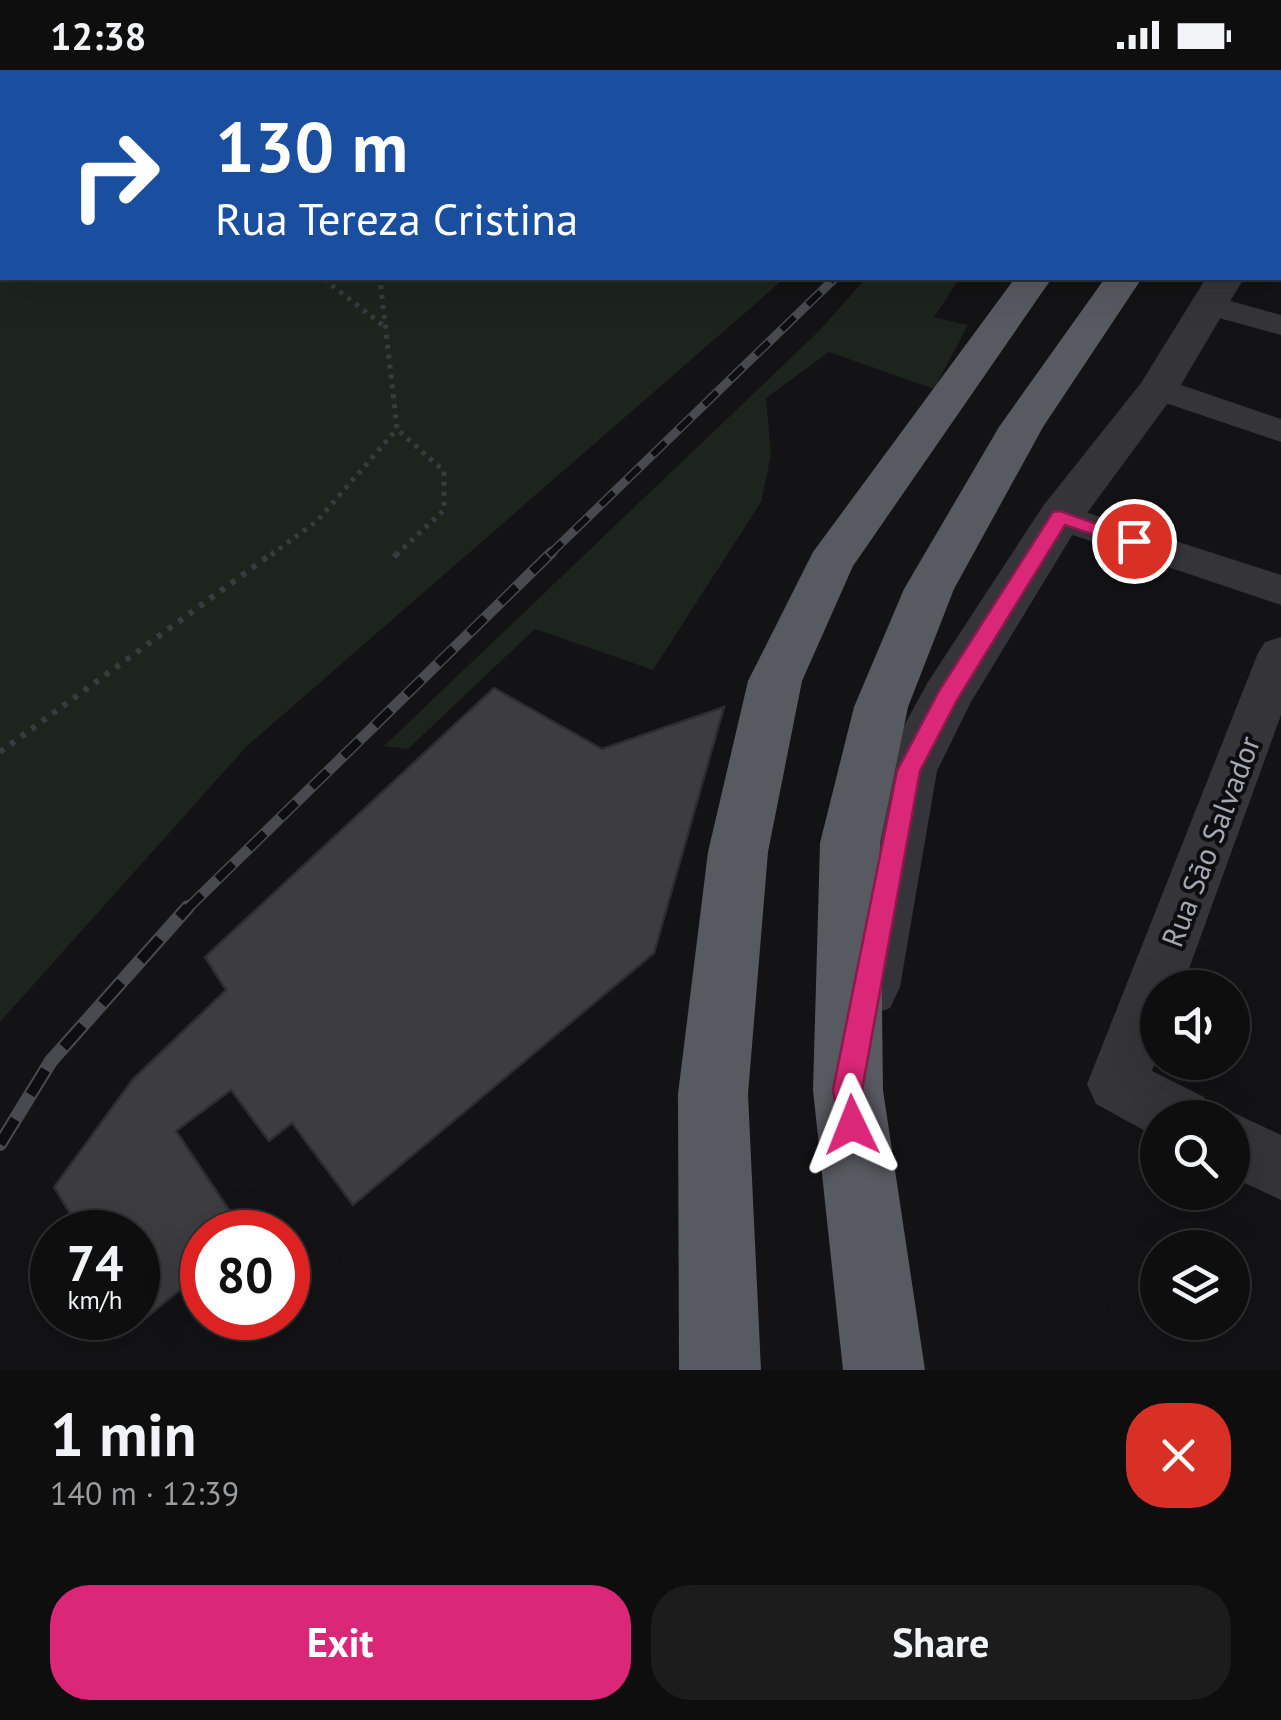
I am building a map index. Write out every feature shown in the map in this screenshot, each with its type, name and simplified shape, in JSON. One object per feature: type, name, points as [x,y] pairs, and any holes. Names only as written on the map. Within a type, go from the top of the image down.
[{"type":"highway","points":[[720,1370],[713,1094],[738,852],[775,680],[830,563],[1032,280]]},
{"type":"highway","points":[[884,1370],[848,1090],[850,844],[881,707],[929,590],[1021,428],[1122,280]]},
{"type":"street","points":[[848,1090],[908,771],[947,696],[1060,517],[1158,388],[1217,292],[1281,325]]},
{"type":"street","points":[[1158,388],[1281,430]]},
{"type":"street","points":[[1060,517],[1281,590]]},
{"type":"street","name":"Rua São Salvador","points":[[1148,1100],[1117,1084],[1281,653]]},
{"type":"street","points":[[1250,1152],[1281,1168]]},
{"type":"path","points":[[326,280],[386,328]]},
{"type":"path","points":[[380,280],[397,429],[444,471],[444,510],[394,557]]},
{"type":"path","points":[[0,752],[317,521],[397,429]]},
{"type":"shaded area","points":[[0,280],[783,280],[246,747],[0,1022]]},
{"type":"shaded area","points":[[864,280],[959,280],[934,317],[968,325],[934,389],[829,352],[766,398],[771,455],[761,502],[653,670],[535,629],[408,749],[384,746],[819,331]]},
{"type":"building","points":[[494,688],[602,749],[724,707],[654,953],[353,1205],[292,1123],[269,1141],[231,1090],[176,1131],[229,1210],[180,1210],[180,1290],[160,1306],[160,1210],[68,1210],[54,1187],[133,1079],[226,990],[205,957]]},
{"type":"railway","points":[[549,555],[833,280]]},
{"type":"railway","points":[[186,910],[552,552]]},
{"type":"railway","points":[[0,1144],[51,1061],[188,907]]},
{"type":"route","points":[[852,1125],[848,1090],[908,771],[947,696],[1060,517],[1134,541]]}]
